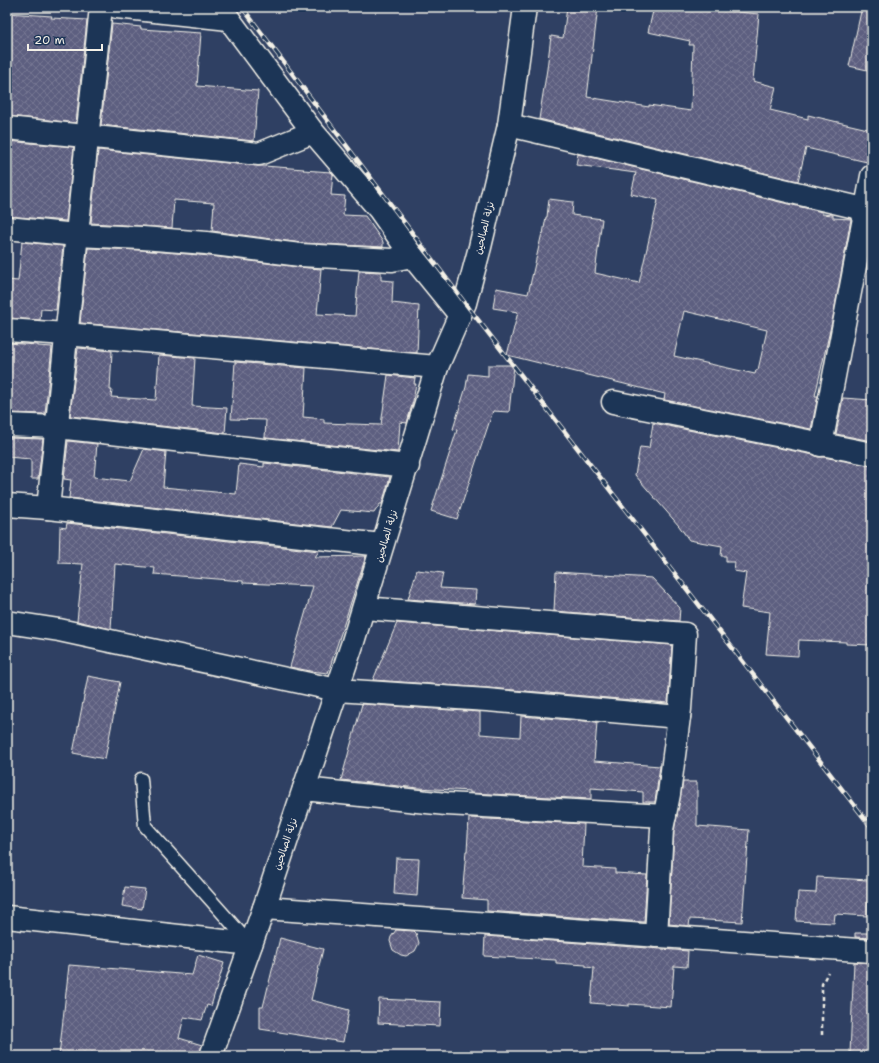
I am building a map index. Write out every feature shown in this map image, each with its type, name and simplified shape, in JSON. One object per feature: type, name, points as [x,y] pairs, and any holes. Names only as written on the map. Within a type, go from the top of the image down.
[{"type":"street","points":[[48,508],[86,137],[101,7]]},
{"type":"street","points":[[117,7],[224,13],[313,132],[379,209],[412,256],[460,315]]},
{"type":"street","name":"نزلة الصالحين","points":[[211,1056],[264,908],[364,608],[437,367],[460,315],[480,248],[509,125],[525,7]]},
{"type":"street","points":[[509,125],[869,210]]},
{"type":"street","points":[[7,128],[259,154],[313,132]]},
{"type":"street","points":[[821,445],[869,210],[872,176]]},
{"type":"street","points":[[7,228],[76,235],[177,241],[300,255],[392,260],[412,256]]},
{"type":"street","points":[[7,330],[437,367]]},
{"type":"street","points":[[613,402],[821,445],[872,454]]},
{"type":"street","points":[[7,425],[57,427],[408,466]]},
{"type":"street","points":[[7,505],[48,508],[382,545]]},
{"type":"street","points":[[364,608],[685,634],[679,717],[669,794],[662,829],[656,936]]},
{"type":"street","points":[[7,622],[59,630],[337,690],[487,700],[679,717]]},
{"type":"street","points":[[304,789],[446,804],[665,816]]},
{"type":"street","points":[[264,908],[872,951]]},
{"type":"street","points":[[7,917],[250,944]]},
{"type":"lane","points":[[141,779],[145,826],[250,944]]},
{"type":"path","points":[[822,1035],[822,984],[840,948]]},
{"type":"building","points":[[567,7],[598,7],[587,97],[649,107],[649,105],[691,111],[693,45],[689,45],[690,41],[648,32],[654,7],[714,7],[714,9],[738,10],[738,12],[759,14],[753,81],[776,87],[770,110],[808,119],[808,115],[872,130],[872,138],[867,162],[806,148],[798,181],[539,119],[551,36],[563,38]]},
{"type":"building","points":[[862,7],[872,7],[872,71],[849,66]]},
{"type":"building","points":[[7,13],[87,20],[76,123],[7,116]]},
{"type":"building","points":[[112,24],[141,27],[141,29],[201,33],[197,86],[258,91],[254,141],[101,125]]},
{"type":"building","points":[[7,141],[74,147],[66,221],[7,216]]},
{"type":"building","points":[[98,150],[331,172],[333,174],[331,195],[345,196],[343,215],[365,216],[383,242],[383,247],[301,243],[212,231],[214,203],[174,200],[172,228],[91,223]]},
{"type":"building","points":[[578,154],[822,212],[822,214],[833,215],[833,218],[851,219],[833,317],[815,396],[818,396],[811,429],[664,400],[665,394],[507,355],[518,312],[493,308],[496,288],[528,294],[547,217],[549,199],[573,202],[572,215],[602,219],[595,273],[639,283],[658,200],[631,194],[636,173],[576,165]],"holes":[[[684,311],[767,330],[758,370],[756,370],[755,374],[674,356]]]},
{"type":"building","points":[[22,242],[63,246],[56,310],[41,309],[40,320],[7,318],[7,280],[18,281]]},
{"type":"building","points":[[88,248],[141,250],[210,256],[321,269],[317,314],[355,316],[359,271],[381,272],[381,280],[393,281],[392,303],[419,306],[417,353],[80,323]]},
{"type":"building","points":[[7,343],[52,347],[45,414],[7,413],[9,382],[7,382]]},
{"type":"building","points":[[78,348],[112,351],[111,397],[156,400],[159,355],[195,358],[192,406],[227,408],[225,433],[70,416]]},
{"type":"building","points":[[235,362],[306,368],[303,417],[324,419],[324,423],[381,425],[388,375],[415,378],[414,384],[416,384],[413,401],[407,423],[400,422],[398,452],[265,438],[266,420],[231,419]]},
{"type":"building","points":[[488,365],[514,365],[509,412],[493,411],[457,519],[431,511],[457,430],[453,429],[466,387],[468,374],[488,376]]},
{"type":"building","points":[[843,398],[872,400],[872,441],[836,434]]},
{"type":"building","points":[[653,423],[818,457],[872,466],[872,645],[846,644],[846,642],[799,640],[798,656],[766,654],[770,612],[741,608],[746,573],[734,571],[735,562],[726,562],[726,556],[721,556],[722,546],[689,540],[679,526],[635,475],[640,447],[649,448]]},
{"type":"building","points":[[7,438],[43,439],[38,479],[31,479],[31,459],[7,457]]},
{"type":"building","points":[[68,441],[97,444],[94,477],[130,481],[144,449],[166,452],[163,487],[236,494],[239,464],[264,467],[264,463],[390,477],[382,504],[380,504],[374,513],[341,510],[332,527],[69,498],[71,480],[64,479]]},
{"type":"building","points":[[67,523],[319,551],[315,557],[366,556],[328,673],[290,667],[313,586],[243,583],[243,581],[154,574],[155,568],[115,564],[111,629],[77,621],[83,564],[59,563],[60,527],[66,528]]},
{"type":"building","points":[[417,570],[443,573],[440,588],[476,590],[475,604],[408,599]]},
{"type":"building","points":[[556,572],[652,578],[680,608],[679,621],[554,611]]},
{"type":"building","points":[[397,623],[672,645],[668,703],[373,680]]},
{"type":"building","points":[[88,676],[120,682],[105,759],[73,753]]},
{"type":"building","points":[[362,704],[480,712],[480,734],[520,737],[521,716],[597,722],[594,761],[660,766],[655,802],[643,802],[643,792],[591,788],[591,799],[470,793],[470,791],[418,788],[341,780]]},
{"type":"building","points":[[683,782],[697,782],[697,826],[749,830],[742,922],[690,919],[689,926],[669,924],[674,831]]},
{"type":"building","points":[[469,818],[584,824],[582,867],[615,869],[615,873],[647,875],[644,922],[487,911],[487,900],[462,898]]},
{"type":"building","points":[[396,858],[419,859],[417,896],[394,894]]},
{"type":"building","points":[[817,877],[868,880],[867,916],[835,914],[834,923],[796,921],[798,892],[816,893]]},
{"type":"building","points":[[125,887],[145,889],[142,909],[122,906]]},
{"type":"building","points":[[396,930],[414,931],[416,933],[419,943],[415,951],[406,956],[393,950],[390,941]]},
{"type":"building","points":[[855,933],[872,933],[872,938],[855,937]]},
{"type":"building","points":[[485,936],[688,951],[687,967],[674,966],[671,1007],[591,1003],[594,968],[586,967],[586,965],[556,963],[556,960],[484,956]]},
{"type":"building","points":[[280,938],[323,949],[311,1000],[349,1010],[343,1042],[260,1029],[260,1007],[263,1007]]},
{"type":"building","points":[[198,955],[224,963],[211,1006],[207,1005],[202,1020],[184,1017],[179,1038],[202,1045],[199,1056],[59,1056],[69,965],[192,975]]},
{"type":"building","points":[[854,962],[872,963],[872,1055],[850,1054]]},
{"type":"building","points":[[379,999],[441,1002],[440,1026],[378,1023]]},
{"type":"railway","points":[[242,7],[465,303],[872,828]]}]
